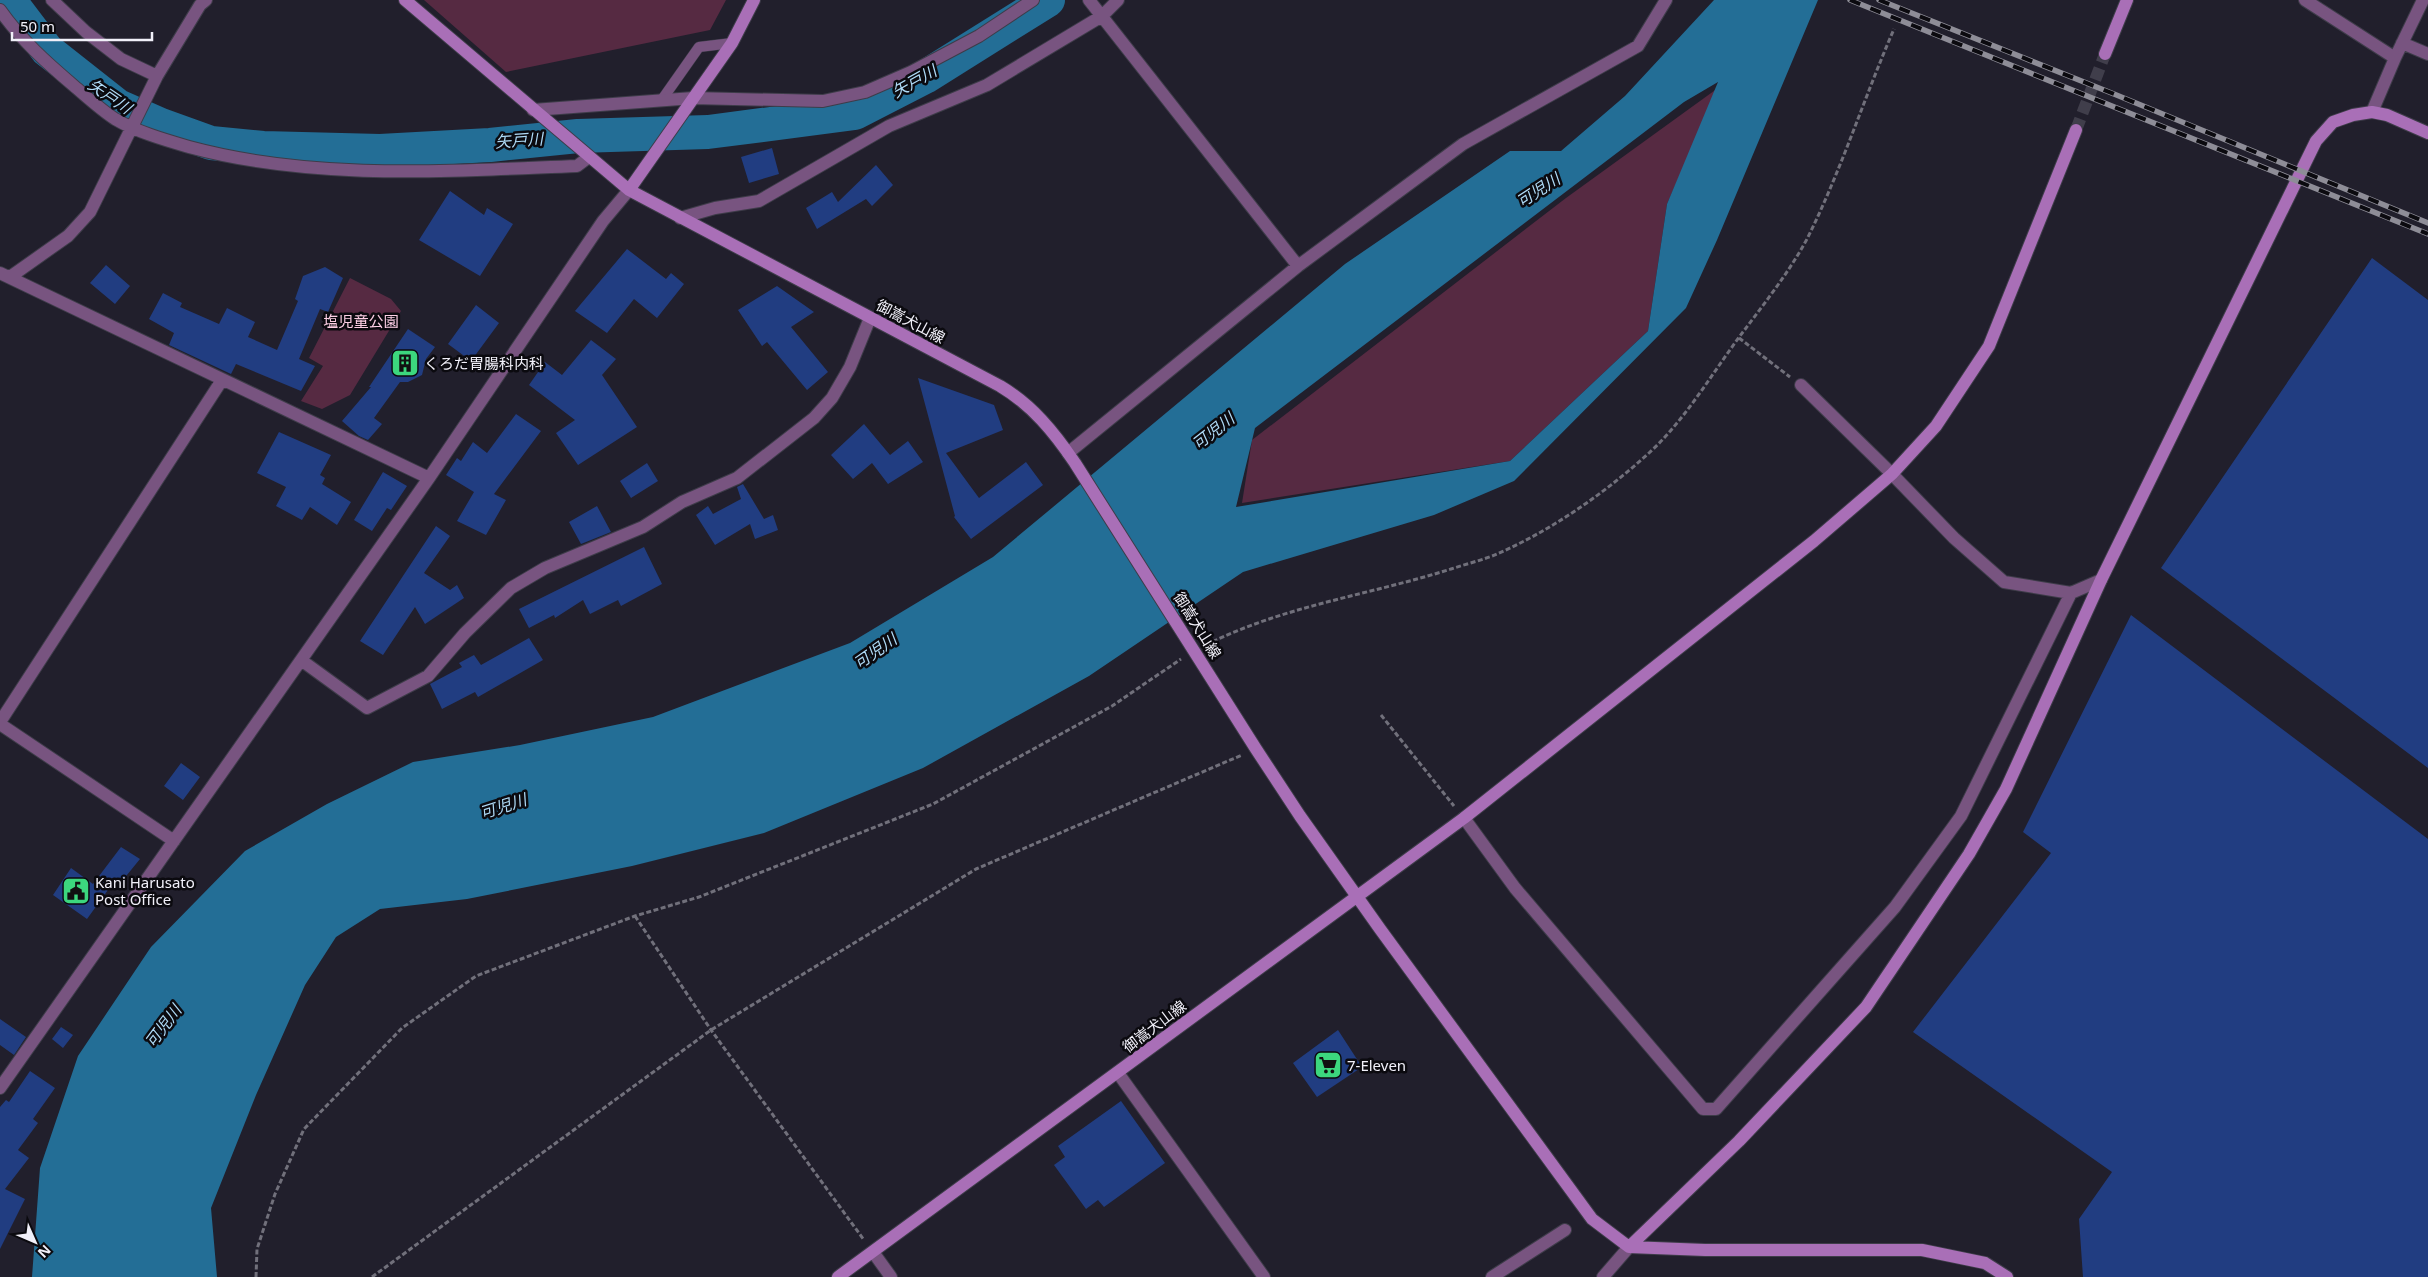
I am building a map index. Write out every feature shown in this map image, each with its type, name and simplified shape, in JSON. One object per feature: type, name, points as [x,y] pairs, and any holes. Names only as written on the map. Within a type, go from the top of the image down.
[{"type":"street","points":[[52,0],[86,32],[121,59],[157,76]]},
{"type":"street","name":"御嵩犬山線","points":[[404,0],[629,190],[1019,397],[1046,423],[1072,458],[1256,749],[1300,816],[1357,895],[1118,1073],[838,1277]]},
{"type":"street","points":[[0,1088],[429,478],[603,222],[629,190],[732,43],[754,0]]},
{"type":"street","points":[[533,110],[693,98],[822,101],[865,92],[911,72],[979,36],[1033,0]]},
{"type":"street","points":[[680,218],[715,208],[758,201],[889,126],[987,85],[1096,8],[1118,0]]},
{"type":"street","points":[[1072,458],[1298,266],[1463,144],[1638,46],[1666,0]]},
{"type":"street","points":[[2105,54],[2127,0]]},
{"type":"street","points":[[2305,0],[2395,58]]},
{"type":"street","points":[[5,275],[68,236],[90,212],[157,76],[201,2]]},
{"type":"street","points":[[1096,8],[1298,266]]},
{"type":"street","points":[[2372,112],[2402,43],[2423,8]]},
{"type":"street","points":[[0,10],[11,26],[39,56],[114,118],[172,142],[232,159],[347,170],[453,171],[577,166],[589,156]]},
{"type":"street","points":[[2402,43],[2428,54]]},
{"type":"street","points":[[1603,1277],[1629,1247],[1739,1142],[1866,1007],[1969,854],[2006,789],[2101,580],[2316,141],[2333,122],[2353,114],[2372,112],[2387,115],[2428,133]]},
{"type":"street","points":[[2007,1277],[1984,1263],[1922,1250],[1705,1250],[1629,1247],[1592,1219],[1357,895],[1464,818],[1814,541],[1892,474],[1936,426],[1990,346],[2076,130]]},
{"type":"street","points":[[5,275],[429,478]]},
{"type":"street","points":[[301,660],[367,708],[428,676],[465,633],[511,588],[545,568],[643,527],[682,502],[737,478],[814,418],[832,398],[850,367],[870,318]]},
{"type":"street","points":[[174,841],[0,723],[222,380]]},
{"type":"street","points":[[1801,385],[1954,538],[2004,582],[2071,594],[2101,580]]},
{"type":"street","points":[[1464,818],[1514,888],[1703,1109],[1716,1109],[1895,907],[1961,816],[2071,594]]},
{"type":"street","points":[[1118,1073],[1264,1277]]},
{"type":"street","points":[[1492,1277],[1565,1230]]},
{"type":"street","points":[[873,1252],[891,1277]]},
{"type":"lane","points":[[661,101],[700,47],[732,43]]},
{"type":"path","points":[[256,1277],[257,1249],[275,1194],[304,1129],[402,1028],[476,976],[635,916],[699,897],[933,804],[1112,706],[1195,650],[1230,632],[1275,616],[1423,577],[1496,554],[1549,527],[1600,493],[1650,452],[1681,417],[1789,270],[1807,238],[1858,121],[1894,29]]},
{"type":"path","points":[[1739,338],[1801,385]]},
{"type":"path","points":[[1381,715],[1464,818]]},
{"type":"path","points":[[372,1277],[711,1030],[976,869],[1256,749]]},
{"type":"path","points":[[635,916],[711,1030],[873,1252]]},
{"type":"green space","points":[[424,0],[726,0],[710,30],[506,72]]},
{"type":"green space","points":[[1718,88],[1667,204],[1648,331],[1510,461],[1242,503],[1252,440],[1566,198]]},
{"type":"green space","name":"塩児童公園","points":[[350,278],[391,299],[401,311],[350,395],[322,409],[301,401],[323,366],[309,358]]},
{"type":"water","name":"可児川","points":[[1714,0],[1818,0],[1717,240],[1686,308],[1514,481],[1434,515],[1243,572],[1089,676],[923,768],[764,833],[632,866],[467,899],[380,909],[336,937],[305,985],[256,1095],[211,1208],[217,1277],[32,1277],[40,1168],[78,1056],[151,947],[245,851],[327,804],[413,762],[520,745],[653,717],[850,643],[993,557],[1345,264],[1510,151],[1561,151],[1625,96]],"holes":[[[1718,82],[1667,204],[1648,331],[1510,461],[1236,507],[1255,428],[1684,102]]]},
{"type":"building","points":[[772,148],[779,174],[749,183],[741,157]]},
{"type":"building","points":[[876,165],[893,185],[872,206],[866,199],[817,229],[806,208],[832,192],[838,202]]},
{"type":"building","points":[[450,191],[484,215],[487,208],[513,224],[480,276],[419,240]]},
{"type":"building","points":[[627,249],[666,279],[671,273],[684,284],[657,318],[634,299],[607,333],[575,311]]},
{"type":"building","points":[[2372,258],[2428,300],[2428,768],[2161,568]]},
{"type":"building","points":[[106,265],[130,286],[115,304],[90,283]]},
{"type":"building","points":[[325,267],[343,278],[328,312],[320,309],[299,359],[315,366],[301,391],[236,364],[231,374],[169,345],[174,333],[149,319],[163,293],[182,303],[180,307],[219,324],[227,308],[255,322],[248,337],[277,350],[298,301],[295,299],[303,276]]},
{"type":"building","points":[[777,286],[814,312],[791,327],[828,372],[807,390],[767,342],[762,346],[738,310]]},
{"type":"building","points":[[476,305],[499,323],[471,361],[448,344]]},
{"type":"building","name":"くろだ胃腸科内科","points":[[408,329],[435,347],[426,359],[422,375],[408,382],[400,382],[374,418],[382,424],[368,440],[359,436],[342,421],[371,387],[369,387]]},
{"type":"building","points":[[591,340],[616,359],[602,375],[637,427],[578,465],[556,433],[575,420],[529,385],[545,362],[562,375]]},
{"type":"building","points":[[918,378],[994,405],[1003,430],[946,453],[979,498],[1026,462],[1043,485],[971,539],[954,517]]},
{"type":"building","points":[[516,414],[541,431],[494,494],[506,500],[486,535],[457,521],[474,492],[446,475],[457,458],[461,461],[473,442],[487,453]]},
{"type":"building","points":[[864,424],[890,455],[908,441],[923,462],[888,484],[872,463],[853,479],[831,455]]},
{"type":"building","points":[[279,432],[331,455],[320,475],[325,478],[322,484],[351,502],[337,525],[310,507],[302,520],[276,506],[286,487],[257,473]]},
{"type":"building","points":[[647,463],[658,481],[631,498],[620,481]]},
{"type":"building","points":[[383,472],[407,486],[391,510],[387,508],[372,531],[354,520]]},
{"type":"building","points":[[743,484],[764,519],[773,515],[778,530],[755,539],[750,524],[715,545],[696,515],[708,506],[713,514],[741,499],[737,487]]},
{"type":"building","points":[[597,506],[611,532],[581,544],[569,522]]},
{"type":"building","points":[[436,526],[450,536],[424,573],[450,590],[457,585],[464,598],[425,624],[415,607],[383,655],[360,641]]},
{"type":"building","points":[[644,547],[662,584],[621,606],[618,600],[590,614],[583,600],[555,618],[554,615],[529,628],[519,609]]},
{"type":"building","points":[[2131,615],[2428,839],[2428,1277],[2083,1277],[2079,1219],[2112,1172],[1913,1032],[2051,853],[2023,832]]},
{"type":"building","points":[[529,638],[543,660],[478,697],[475,692],[442,709],[430,684],[462,667],[459,663],[474,655],[481,665]]},
{"type":"building","points":[[181,763],[200,777],[183,800],[164,786]]},
{"type":"building","points":[[121,847],[140,859],[118,886],[113,883],[87,919],[53,895],[71,868],[93,884]]},
{"type":"building","points":[[0,1019],[26,1037],[14,1055],[0,1045]]},
{"type":"building","points":[[61,1027],[73,1035],[63,1048],[52,1039]]},
{"type":"building","name":"7-Eleven","points":[[1338,1030],[1362,1067],[1317,1097],[1293,1063]]},
{"type":"building","points":[[30,1071],[55,1088],[33,1119],[38,1123],[18,1150],[29,1158],[5,1189],[25,1199],[0,1249],[0,1107],[6,1100],[9,1102]]},
{"type":"building","points":[[1121,1101],[1165,1163],[1104,1207],[1098,1200],[1086,1209],[1054,1165],[1065,1157],[1058,1146]]},
{"type":"waterway","name":"矢戸川","points":[[9,0],[47,50],[118,106],[161,125],[211,143],[263,148],[380,151],[490,145],[578,136],[708,132],[855,113],[925,77],[1048,0]]},
{"type":"tunnel","points":[[2076,130],[2105,54]]},
{"type":"railway","points":[[1850,0],[2428,234]]},
{"type":"railway","points":[[1879,0],[2428,223]]},
{"type":"place","name":"くろだ胃腸科内科","points":[[405,363]]},
{"type":"place","name":"Kani Harusato Post Office","points":[[76,891]]},
{"type":"place","name":"7-Eleven","points":[[1328,1065]]}]
